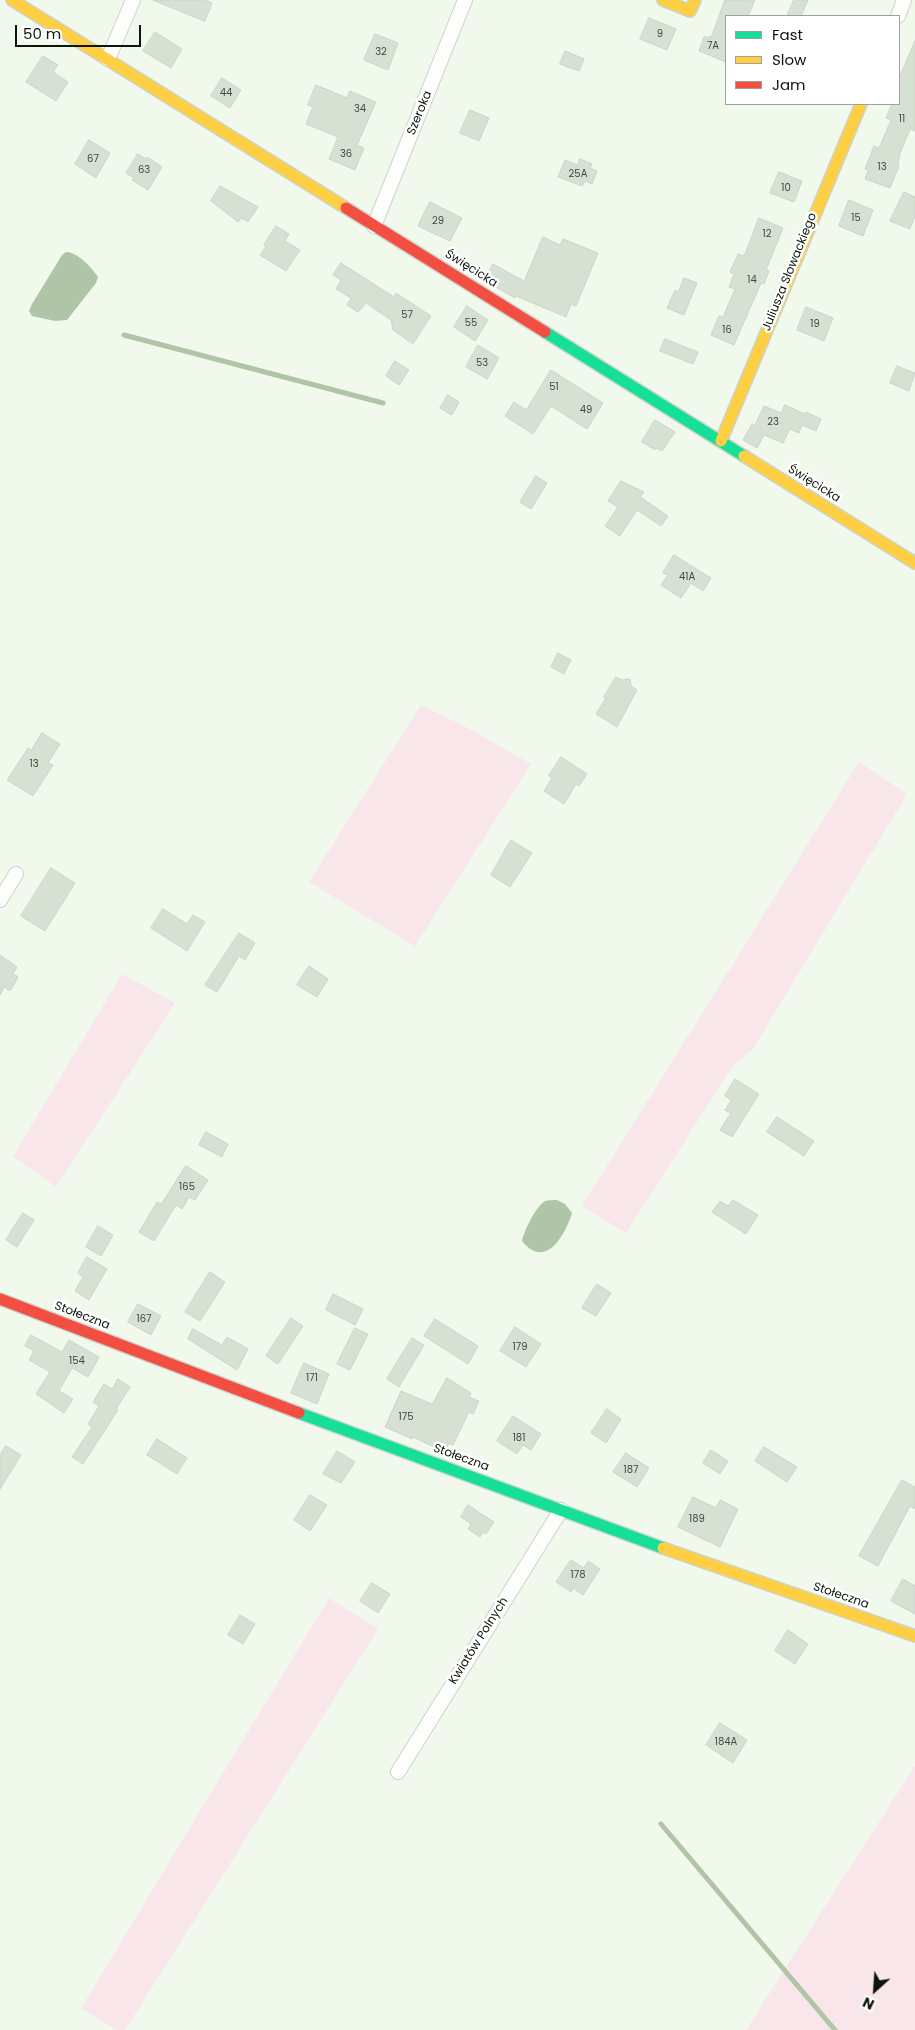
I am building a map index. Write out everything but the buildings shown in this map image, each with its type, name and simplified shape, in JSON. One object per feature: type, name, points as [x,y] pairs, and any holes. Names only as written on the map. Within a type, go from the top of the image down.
[{"type":"street","name":"Święcicka","points":[[12,0],[915,562]]},
{"type":"street","points":[[108,59],[133,0]]},
{"type":"street","name":"Szeroka","points":[[374,226],[465,0]]},
{"type":"street","points":[[663,0],[690,11],[695,0]]},
{"type":"street","points":[[898,15],[904,0]]},
{"type":"street","name":"Juliusza Słowackiego","points":[[721,441],[861,105]]},
{"type":"street","points":[[0,900],[16,874]]},
{"type":"street","name":"Stołeczna","points":[[0,1299],[308,1417],[760,1583],[915,1636]]},
{"type":"street","name":"Kwiatów Polnych","points":[[398,1772],[561,1510]]},
{"type":"shaded area","points":[[66,252],[76,255],[88,265],[98,277],[96,283],[67,320],[55,321],[32,316],[29,311],[32,304],[62,255]]},
{"type":"shaded area","points":[[421,705],[464,726],[531,764],[415,946],[309,882]]},
{"type":"shaded area","points":[[859,762],[907,794],[753,1049],[734,1064],[626,1233],[582,1206]]},
{"type":"shaded area","points":[[122,974],[175,1003],[56,1187],[13,1156]]},
{"type":"shaded area","points":[[557,1200],[565,1204],[572,1213],[569,1222],[559,1240],[546,1251],[539,1252],[530,1249],[522,1241],[531,1219],[545,1201]]},
{"type":"shaded area","points":[[329,1598],[378,1629],[125,2030],[117,2030],[81,2008]]},
{"type":"shaded area","points":[[915,1766],[915,2030],[746,2030]]},
{"type":"waterway","points":[[124,335],[383,403]]},
{"type":"waterway","points":[[661,1824],[835,2030]]},
{"type":"traffic: fast","points":[[545,332],[744,456]]},
{"type":"traffic: fast","points":[[299,1413],[663,1548]]},
{"type":"traffic: slow","points":[[12,0],[346,208]]},
{"type":"traffic: slow","points":[[663,0],[690,11],[695,0]]},
{"type":"traffic: slow","points":[[721,441],[861,105]]},
{"type":"traffic: slow","points":[[744,456],[915,563]]},
{"type":"traffic: slow","points":[[663,1548],[915,1636]]},
{"type":"traffic: jam","points":[[346,208],[545,332]]},
{"type":"traffic: jam","points":[[0,1299],[299,1413]]}]
